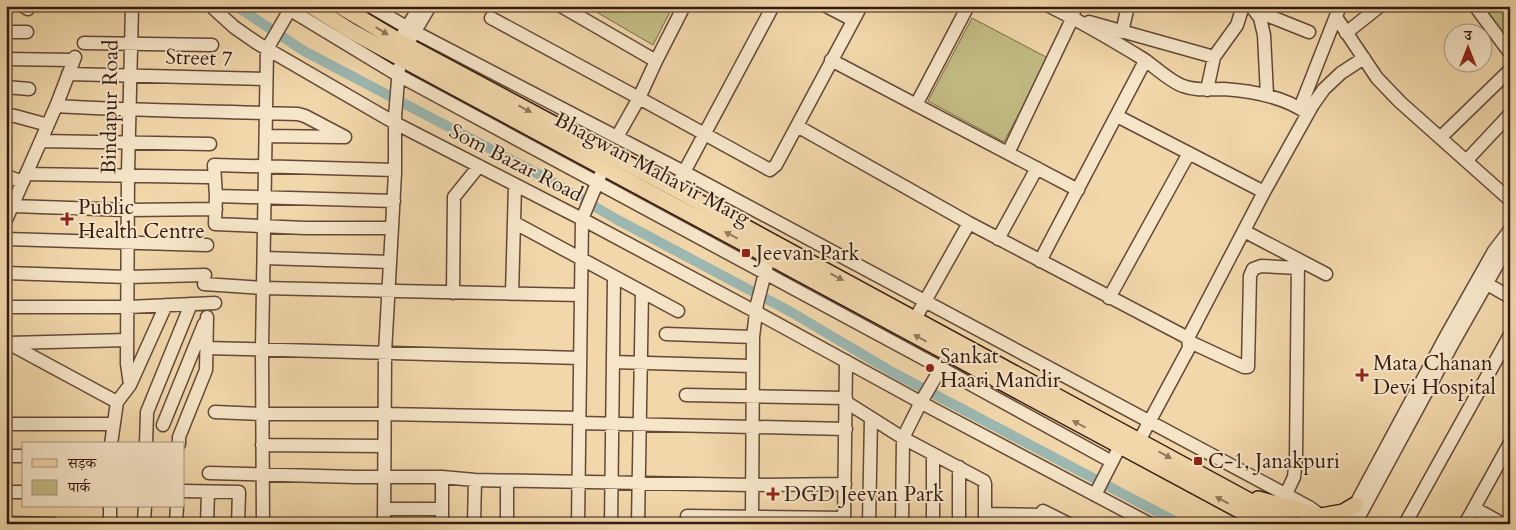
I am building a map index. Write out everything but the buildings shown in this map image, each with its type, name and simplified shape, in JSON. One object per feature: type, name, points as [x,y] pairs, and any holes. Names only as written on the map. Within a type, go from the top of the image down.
[{"type":"main road","name":"Bhagwan Mahavir Marg","points":[[311,6],[400,49],[675,189],[1292,524]]},
{"type":"main road","name":"Bhagwan Mahavir Marg","points":[[340,6],[400,49],[604,166],[1265,524]]},
{"type":"main road","points":[[1230,490],[1321,516],[1343,512],[1357,517]]},
{"type":"street","name":"Bindapur Road","points":[[130,385],[127,364],[127,340],[132,6]]},
{"type":"street","name":"Som Bazar Road","points":[[211,6],[234,27],[395,120],[515,185],[582,216],[578,524]]},
{"type":"street","points":[[370,6],[1286,494],[1321,516]]},
{"type":"street","points":[[384,524],[384,414],[397,89],[400,49],[411,29],[420,6]]},
{"type":"street","points":[[411,29],[430,6]]},
{"type":"street","points":[[561,6],[656,61]]},
{"type":"street","points":[[617,137],[639,98],[684,6]]},
{"type":"street","points":[[675,189],[773,6]]},
{"type":"street","points":[[826,6],[853,20]]},
{"type":"street","points":[[491,18],[770,170],[776,165],[860,6]]},
{"type":"street","points":[[916,105],[968,6]]},
{"type":"street","points":[[1049,6],[1074,12],[1122,32],[1214,57]]},
{"type":"street","points":[[1122,32],[1128,6]]},
{"type":"street","points":[[1346,33],[1380,6]]},
{"type":"street","points":[[1475,6],[1510,53]]},
{"type":"street","points":[[1249,8],[1309,32]]},
{"type":"street","points":[[1207,90],[1214,57],[1249,8]]},
{"type":"street","points":[[1249,8],[1260,18],[1264,35],[1267,95]]},
{"type":"street","points":[[263,524],[262,349],[266,79],[269,46],[288,11],[595,187],[939,371],[1106,463]]},
{"type":"street","points":[[1008,153],[1074,12]]},
{"type":"street","points":[[1074,12],[1181,85],[1207,90],[1246,91],[1267,95],[1304,111]]},
{"type":"street","points":[[1338,12],[1346,33],[1378,78],[1400,102],[1510,200]]},
{"type":"street","points":[[1139,441],[1189,348],[1189,340],[1304,111],[1338,12]]},
{"type":"street","points":[[6,32],[27,32]]},
{"type":"street","points":[[84,42],[212,45]]},
{"type":"street","points":[[6,59],[74,58],[56,106],[6,220]]},
{"type":"street","points":[[1304,111],[1341,73],[1364,58]]},
{"type":"street","points":[[831,60],[1078,190]]},
{"type":"street","points":[[1040,261],[1145,61]]},
{"type":"street","points":[[1441,137],[1510,70]]},
{"type":"street","name":"Street 7","points":[[68,74],[266,79]]},
{"type":"street","points":[[6,87],[29,89]]},
{"type":"street","points":[[56,106],[305,116],[345,138],[266,136]]},
{"type":"street","points":[[1467,160],[1510,114]]},
{"type":"street","points":[[6,115],[48,125]]},
{"type":"street","points":[[1117,116],[1264,192]]},
{"type":"street","points":[[797,126],[969,223],[1189,340],[1244,367],[1248,367],[1250,276],[1253,269],[1261,266],[1298,263]]},
{"type":"street","points":[[41,141],[210,144]]},
{"type":"street","points":[[1110,298],[1189,153]]},
{"type":"street","points":[[392,228],[305,228],[215,224],[214,165],[395,170]]},
{"type":"street","points":[[453,293],[454,197],[478,166]]},
{"type":"street","points":[[604,166],[582,216],[756,308],[846,361],[1093,490],[1150,524]]},
{"type":"street","points":[[998,238],[1037,168]]},
{"type":"street","points":[[6,176],[24,178],[207,177]]},
{"type":"street","points":[[512,294],[515,185]]},
{"type":"street","points":[[12,206],[128,210],[265,197],[394,201]]},
{"type":"street","points":[[515,223],[678,311]]},
{"type":"street","points":[[915,319],[969,223]]},
{"type":"street","points":[[1357,517],[1446,336],[1494,251],[1510,230]]},
{"type":"street","points":[[1244,231],[1298,263],[1326,274]]},
{"type":"street","points":[[6,239],[206,245]]},
{"type":"street","points":[[1345,524],[1357,517],[1501,258],[1510,247]]},
{"type":"street","points":[[752,521],[753,337],[756,308],[763,277],[771,257]]},
{"type":"street","points":[[264,258],[390,262]]},
{"type":"street","points":[[1286,494],[1294,477],[1296,458],[1298,263]]},
{"type":"street","points":[[6,273],[205,279],[263,288],[581,296]]},
{"type":"street","points":[[611,524],[614,277]]},
{"type":"street","points":[[1487,284],[1510,297]]},
{"type":"street","points":[[638,524],[642,292]]},
{"type":"street","points":[[6,307],[128,307],[214,303],[163,425]]},
{"type":"street","points":[[146,442],[147,412],[191,304]]},
{"type":"street","points":[[112,442],[117,402],[130,385],[166,305]]},
{"type":"street","points":[[179,442],[179,437],[206,370],[207,317]]},
{"type":"street","points":[[666,334],[753,337]]},
{"type":"street","points":[[1405,524],[1510,336]]},
{"type":"street","points":[[8,343],[127,340]]},
{"type":"street","points":[[8,343],[117,402]]},
{"type":"street","points":[[206,348],[580,358]]},
{"type":"street","points":[[686,516],[752,521],[844,521],[846,361]]},
{"type":"street","points":[[613,362],[752,366]]},
{"type":"street","points":[[902,524],[903,438],[939,371]]},
{"type":"street","points":[[686,395],[846,400],[903,438],[985,482],[985,519],[1044,519],[1043,511],[1069,524]]},
{"type":"street","points":[[215,412],[384,414],[579,421],[612,424],[846,429]]},
{"type":"street","points":[[869,524],[871,418]]},
{"type":"street","points":[[6,424],[113,424]]},
{"type":"street","points":[[1465,524],[1505,462],[1510,443]]},
{"type":"street","points":[[1093,490],[1117,444]]},
{"type":"street","points":[[262,445],[384,446]]},
{"type":"street","points":[[933,454],[933,524]]},
{"type":"street","points":[[6,456],[22,456]]},
{"type":"street","points":[[959,524],[960,467]]},
{"type":"street","points":[[209,473],[752,485],[845,484]]},
{"type":"street","points":[[442,477],[442,524]]},
{"type":"street","points":[[474,480],[474,524]]},
{"type":"street","points":[[507,480],[508,524]]},
{"type":"street","points":[[185,491],[239,492],[238,524]]},
{"type":"street","points":[[6,492],[22,492]]},
{"type":"street","points":[[207,524],[208,492]]},
{"type":"street","points":[[110,508],[110,524]]},
{"type":"street","points":[[144,521],[145,508]]},
{"type":"street","points":[[176,524],[177,508]]},
{"type":"street","points":[[384,508],[442,509]]},
{"type":"street","points":[[1474,508],[1503,524]]},
{"type":"street","points":[[6,523],[53,524]]},
{"type":"green space","points":[[586,6],[673,6],[653,45]]},
{"type":"green space","points":[[1479,6],[1510,6],[1510,44],[1494,22]]},
{"type":"green space","points":[[972,18],[1048,58],[1004,142],[928,101]]},
{"type":"waterway","points":[[236,6],[304,51],[544,177],[616,219],[791,312],[894,373],[1180,524]]},
{"type":"place","name":"Public Health Centre","points":[[67,219]]},
{"type":"place","name":"Jeevan Park","points":[[746,253]]},
{"type":"place","name":"Sankat Haari Mandir","points":[[930,368]]},
{"type":"place","name":"Mata Chanan Devi Hospital","points":[[1362,375]]},
{"type":"place","name":"C-1, Janakpuri","points":[[1198,461]]},
{"type":"place","name":"DGD Jeevan Park","points":[[773,494]]}]
